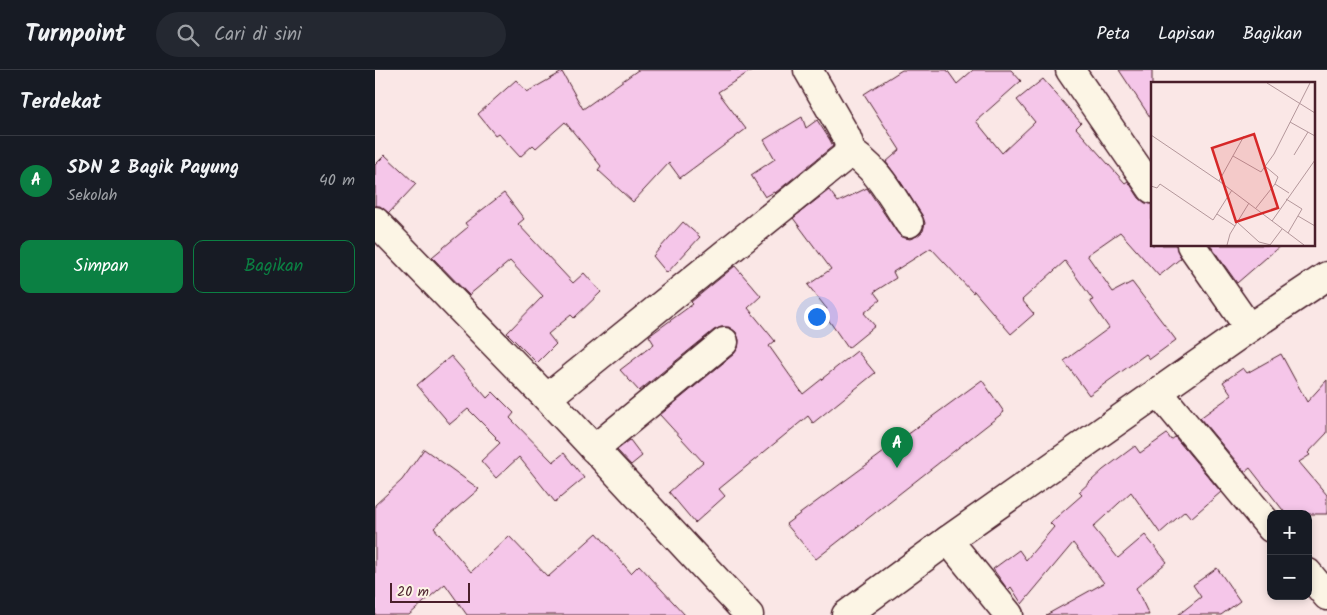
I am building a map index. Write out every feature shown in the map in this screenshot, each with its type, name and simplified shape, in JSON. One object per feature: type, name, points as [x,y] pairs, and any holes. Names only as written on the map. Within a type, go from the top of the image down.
[{"type":"street","points":[[547,398],[847,155],[849,144],[846,136],[808,70]]},
{"type":"street","points":[[1070,70],[1151,188]]},
{"type":"street","points":[[848,151],[859,156],[871,168],[909,223]]},
{"type":"street","points":[[375,221],[547,398],[749,615]]},
{"type":"street","points":[[1192,246],[1249,328]]},
{"type":"street","points":[[846,615],[948,540],[1249,328],[1327,276]]},
{"type":"street","points":[[595,449],[725,342]]},
{"type":"street","points":[[1159,393],[1267,523]]},
{"type":"street","points":[[948,540],[1009,615]]},
{"type":"street","points":[[1312,578],[1327,596]]},
{"type":"building","points":[[638,70],[752,70],[718,92],[746,129],[680,178],[669,163],[633,202],[598,170],[601,166],[565,122],[536,148],[533,145],[520,157],[498,133],[495,135],[478,114],[516,80],[527,92],[562,72],[583,109]]},
{"type":"building","points":[[902,70],[947,70],[957,84],[973,70],[1011,70],[1021,81],[976,121],[1002,153],[1035,122],[1017,100],[1043,79],[1081,123],[1076,128],[1125,183],[1128,181],[1139,198],[1145,203],[1151,204],[1151,246],[1176,246],[1181,258],[1159,276],[1120,232],[1087,255],[1113,292],[1132,282],[1176,340],[1150,359],[1146,354],[1089,395],[1064,361],[1109,328],[1090,301],[1093,300],[1065,261],[1022,300],[1034,314],[1011,334],[974,291],[973,293],[931,248],[893,272],[896,278],[874,292],[880,300],[864,313],[875,326],[848,348],[823,312],[827,309],[808,285],[831,269],[793,218],[829,190],[838,202],[867,188],[901,237],[910,239],[917,236],[923,231],[925,223],[922,215],[886,162],[900,150],[864,94]]},
{"type":"building","points":[[1119,70],[1152,70],[1151,118]]},
{"type":"building","points":[[802,117],[806,128],[817,120],[833,146],[775,193],[765,197],[751,175],[775,159],[764,140]]},
{"type":"building","points":[[385,155],[416,184],[389,213],[380,206],[375,206],[375,165]]},
{"type":"building","points":[[504,193],[524,219],[518,224],[573,283],[584,273],[601,292],[574,318],[571,315],[548,334],[556,344],[537,363],[507,333],[543,296],[510,261],[469,295],[432,257],[468,227],[465,223]]},
{"type":"building","points":[[683,222],[700,237],[667,273],[653,256]]},
{"type":"building","points":[[1211,246],[1280,246],[1237,283]]},
{"type":"building","points":[[735,266],[761,296],[748,308],[775,341],[769,346],[803,394],[857,351],[875,373],[813,423],[808,416],[719,489],[725,496],[695,523],[669,492],[703,462],[660,415],[734,354],[738,348],[739,340],[736,332],[729,327],[721,327],[714,330],[639,391],[620,370],[654,344],[649,336],[693,304],[691,302]]},
{"type":"building","points":[[1281,354],[1307,402],[1327,380],[1327,433],[1308,453],[1310,455],[1299,462],[1327,495],[1327,514],[1312,514],[1312,510],[1283,510],[1250,468],[1245,472],[1200,418],[1232,395],[1223,382],[1243,368],[1247,373]]},
{"type":"building","points":[[451,356],[487,398],[493,392],[514,413],[510,418],[553,462],[564,453],[584,478],[555,502],[519,457],[496,478],[481,461],[500,443],[496,437],[468,409],[450,424],[417,385]]},
{"type":"building","points":[[982,380],[1004,412],[816,559],[786,524]]},
{"type":"building","points":[[1167,434],[1171,440],[1175,437],[1221,492],[1191,518],[1185,511],[1160,533],[1131,492],[1093,527],[1118,558],[1145,535],[1167,562],[1136,588],[1149,615],[1046,615],[1104,583],[1073,543],[1022,604],[1011,587],[1008,590],[993,569],[1019,550],[1026,560],[1054,527],[1050,523],[1082,495],[1079,492],[1103,470],[1135,446],[1140,453]]},
{"type":"building","points":[[630,440],[642,456],[631,465],[617,450]]},
{"type":"building","points":[[424,449],[479,489],[434,528],[471,572],[509,536],[548,577],[597,533],[631,573],[639,565],[685,615],[467,615],[445,584],[409,615],[375,615],[375,505],[402,480]]},
{"type":"building","points":[[1217,568],[1240,601],[1221,615],[1178,615],[1201,597],[1193,585]]},
{"type":"place","name":"SDN 2 Bagik Payung","points":[[897,468]]}]
